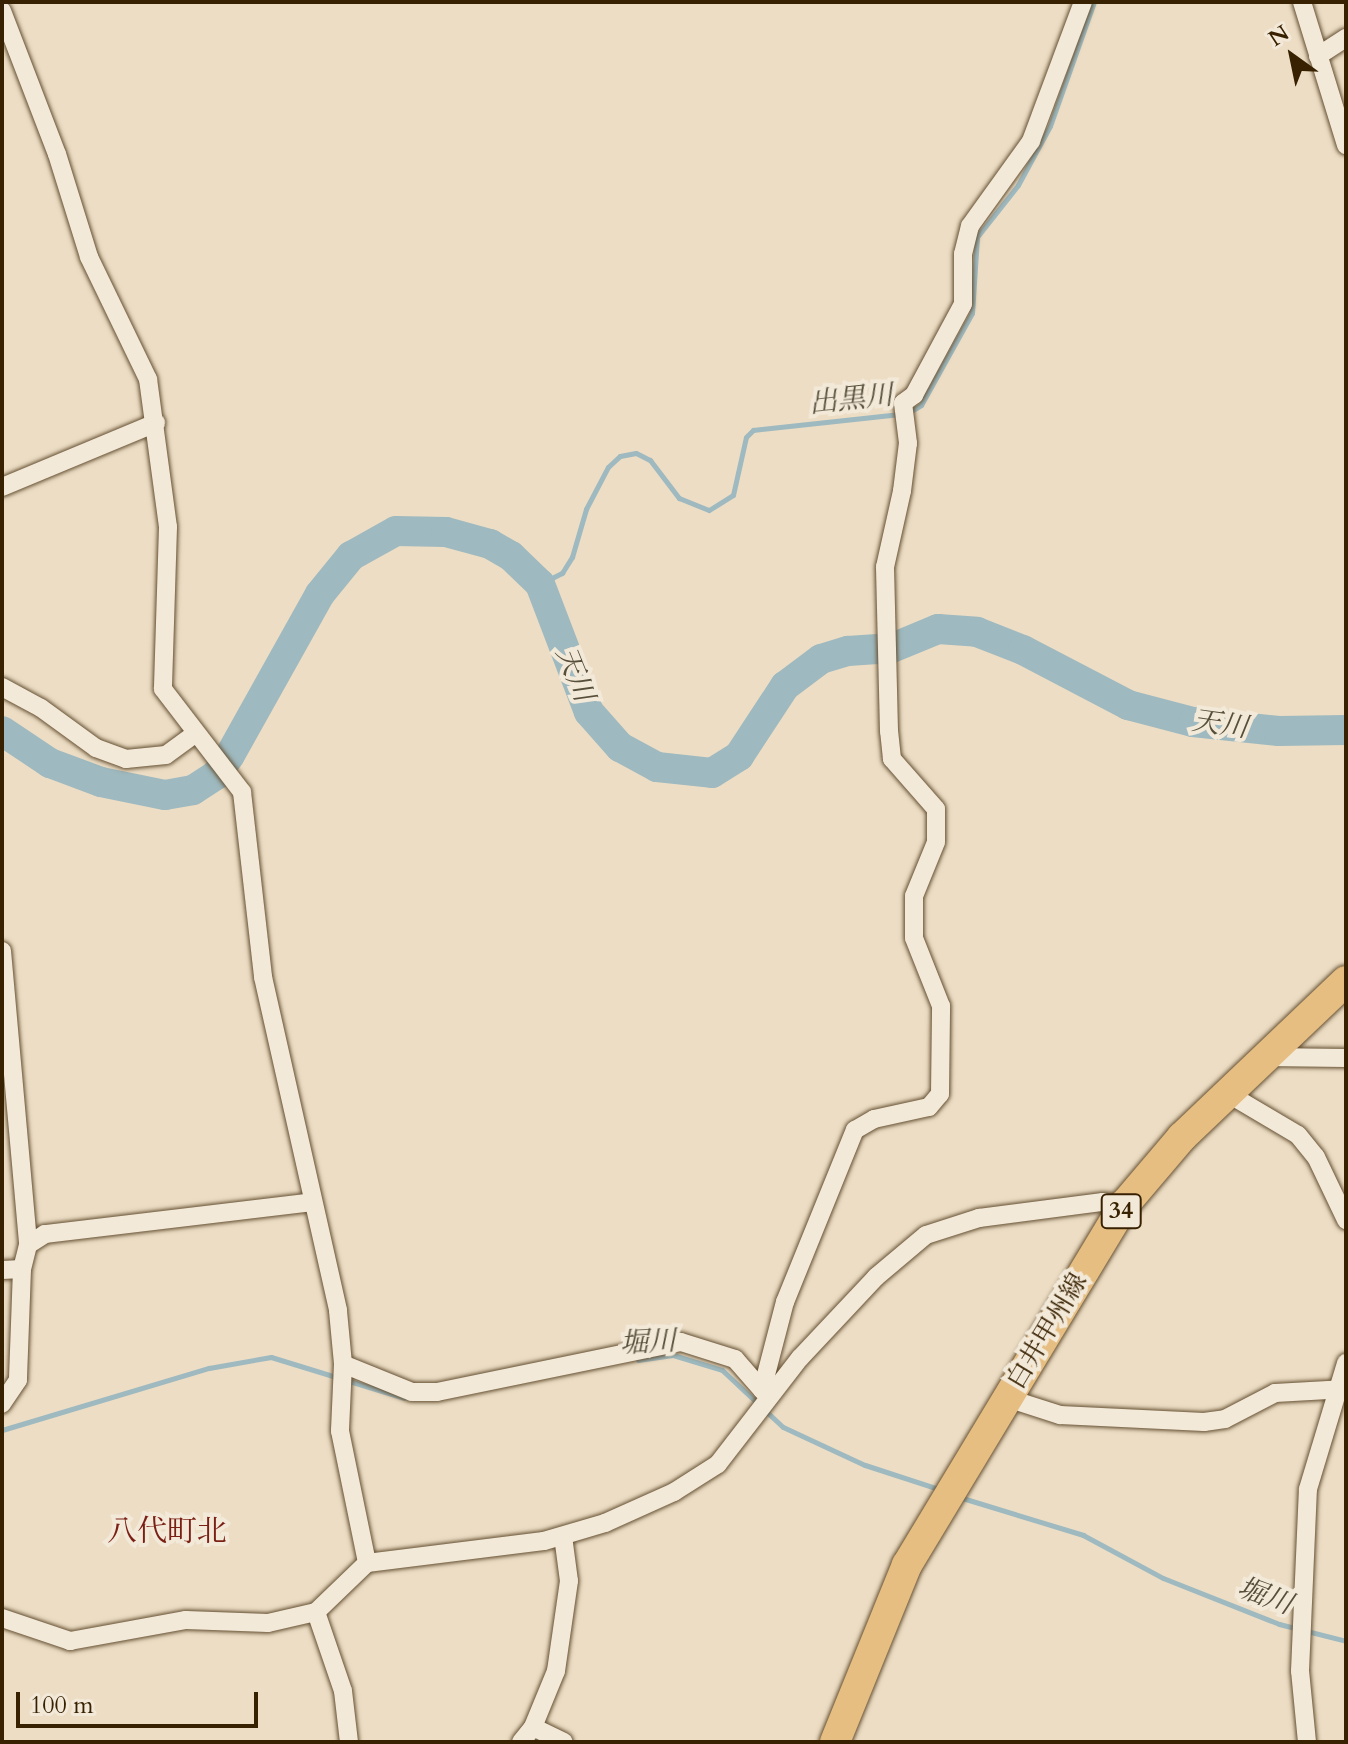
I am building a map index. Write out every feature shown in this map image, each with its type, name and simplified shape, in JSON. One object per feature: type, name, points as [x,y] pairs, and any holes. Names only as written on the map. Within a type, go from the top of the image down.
[{"type":"main road","name":"白井甲州線","points":[[835,1742],[889,1601],[948,1494],[1125,1204],[1227,1093],[1346,981]]},
{"type":"street","points":[[766,1395],[785,1302],[855,1130],[874,1119],[929,1107],[940,1094],[941,1006],[914,938],[914,896],[936,842],[936,809],[892,759],[885,567],[902,491],[905,413],[963,304],[963,254],[970,226],[1031,141],[1083,2]]},
{"type":"street","points":[[1302,2],[1346,145]]},
{"type":"street","points":[[2,11],[66,180],[89,257],[148,379],[168,527],[163,689],[242,792],[263,977],[338,1311],[343,1367],[339,1392],[340,1431],[367,1563]]},
{"type":"street","points":[[1318,56],[1346,38]]},
{"type":"street","points":[[2,487],[156,423]]},
{"type":"street","points":[[2,687],[41,708],[96,748],[126,759],[166,755],[195,734]]},
{"type":"street","points":[[2,951],[28,1245],[22,1269],[18,1380],[2,1404]]},
{"type":"street","points":[[1266,1057],[1346,1058]]},
{"type":"street","points":[[1227,1093],[1298,1135],[1316,1157],[1346,1220]]},
{"type":"street","points":[[28,1245],[45,1234],[312,1202]]},
{"type":"street","points":[[2,1618],[70,1641],[186,1620],[268,1623],[316,1612],[367,1563],[563,1536],[605,1523],[703,1475],[753,1420],[766,1395],[876,1277],[926,1235],[979,1218],[1103,1202],[1125,1204]]},
{"type":"street","points":[[2,1270],[22,1269]]},
{"type":"street","points":[[343,1367],[412,1392],[437,1392],[681,1342],[735,1359],[766,1395]]},
{"type":"street","points":[[1307,1742],[1301,1632],[1308,1489],[1342,1388],[1346,1363]]},
{"type":"street","points":[[1007,1398],[1060,1415],[1204,1422],[1225,1419],[1275,1393],[1342,1388]]},
{"type":"street","points":[[563,1536],[569,1581],[556,1671],[527,1735],[564,1742]]},
{"type":"street","points":[[316,1612],[343,1691],[349,1742]]},
{"type":"waterway","name":"出黒川","points":[[910,412],[921,405],[972,313],[977,237],[1018,185],[1050,126],[1094,2]]},
{"type":"waterway","name":"出黒川","points":[[540,584],[562,573],[572,557],[586,509],[608,467],[620,456],[636,453],[650,460],[679,498],[709,510],[733,495],[746,437],[753,430],[900,414]]},
{"type":"waterway","name":"天川","points":[[2,731],[50,763],[101,782],[165,795],[193,790],[216,775],[230,755],[320,594],[351,556],[396,531],[446,532],[490,544],[511,556],[540,584],[589,712],[620,747],[657,767],[712,773],[739,756],[785,686],[821,659],[848,651],[892,648],[938,629],[977,632],[1023,650],[1128,705],[1193,722],[1279,731],[1346,730]]},
{"type":"waterway","name":"堀川","points":[[638,1360],[673,1355],[722,1370],[783,1427],[865,1465],[942,1490]]},
{"type":"waterway","name":"堀川","points":[[2,1430],[209,1368],[271,1357],[404,1398]]},
{"type":"waterway","name":"堀川","points":[[959,1497],[1083,1535],[1163,1578],[1279,1624],[1346,1641]]},
{"type":"district","name":"八代町北","points":[[167,1532]]}]
